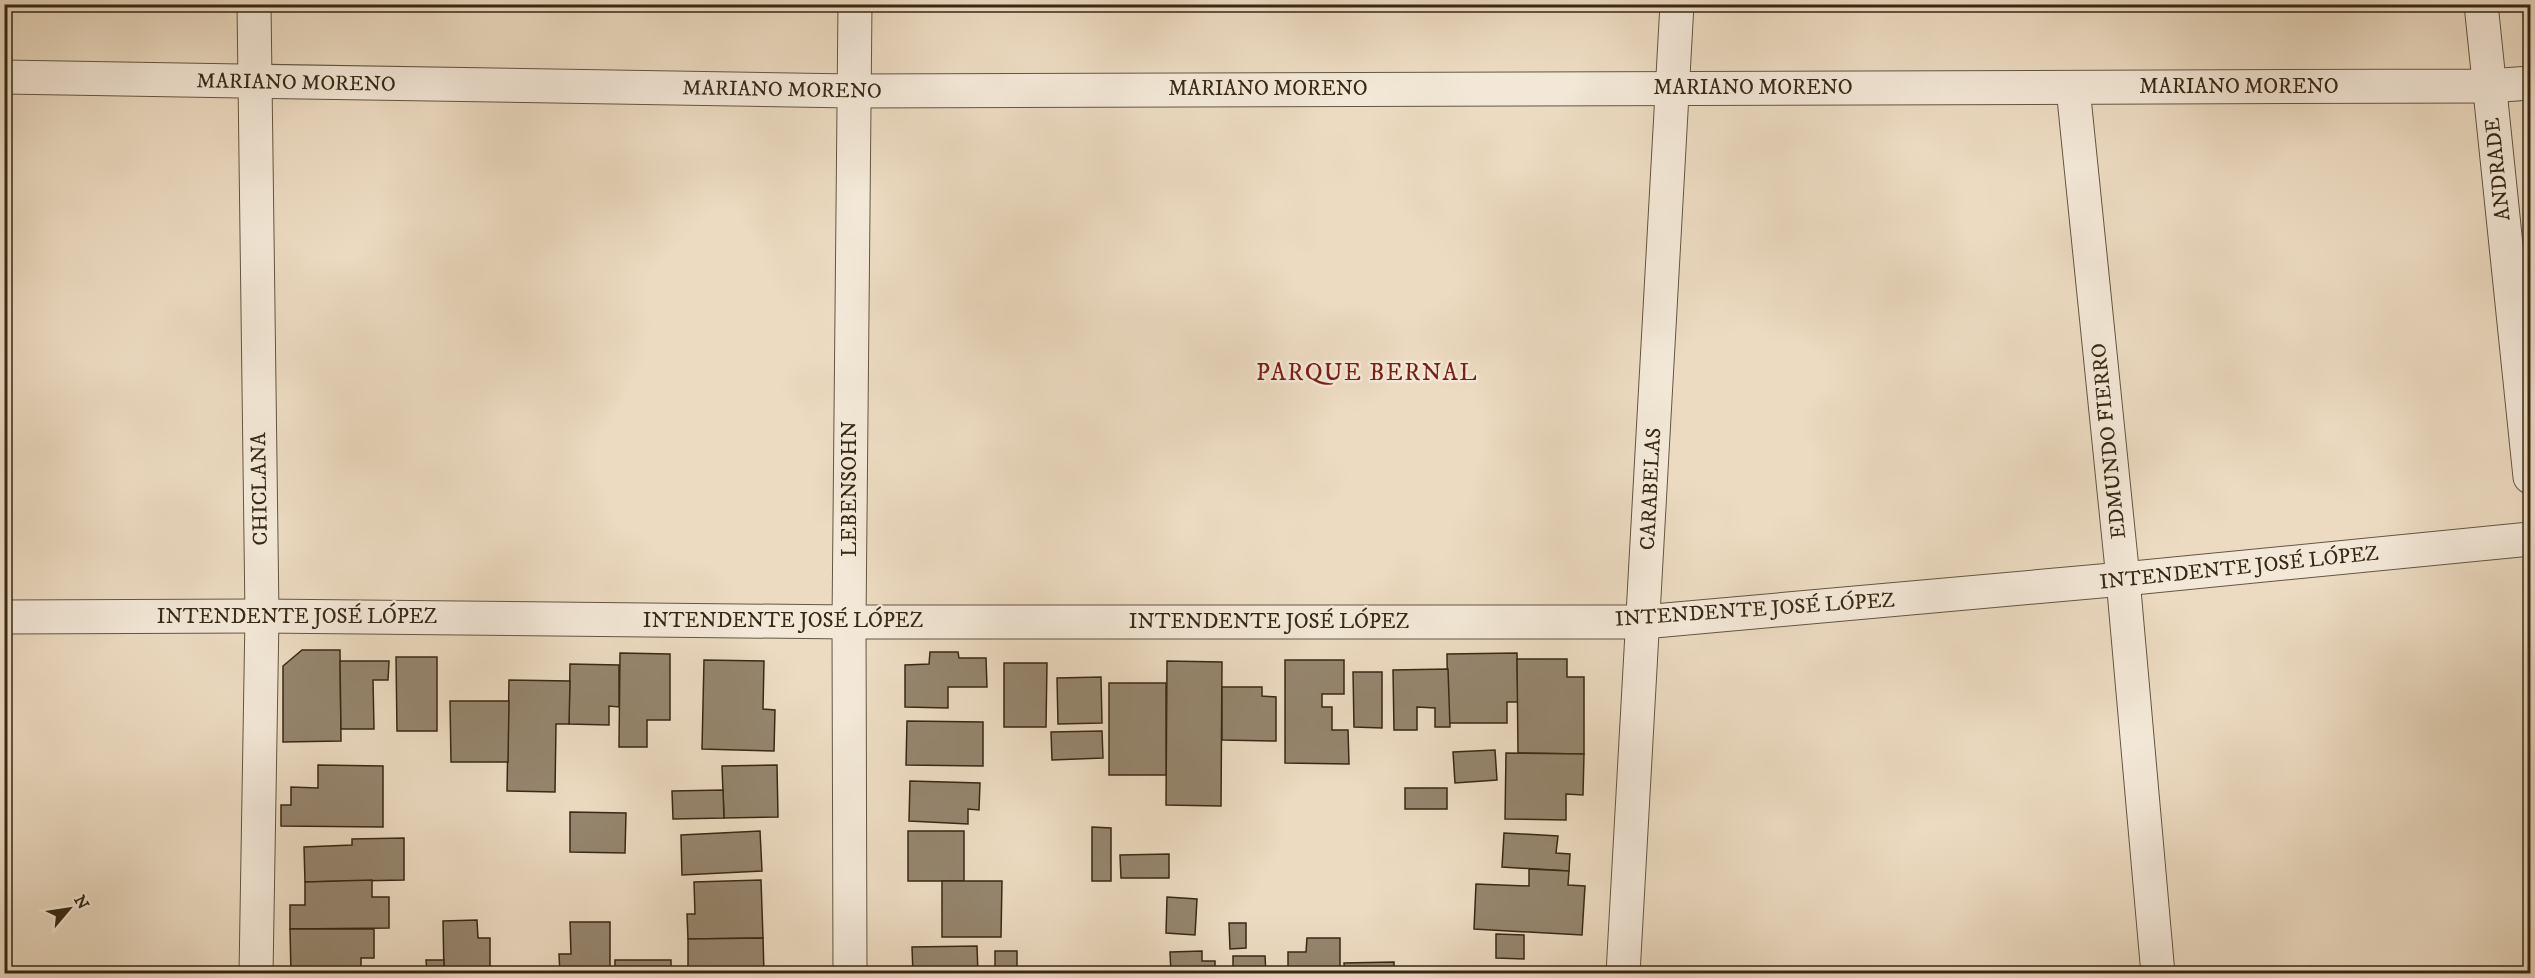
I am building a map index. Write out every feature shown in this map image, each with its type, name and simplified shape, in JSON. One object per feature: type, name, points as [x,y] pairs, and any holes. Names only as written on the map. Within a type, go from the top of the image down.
[{"type":"street","name":"CHICLANA","points":[[254,4],[262,616],[256,974]]},
{"type":"street","name":"LEBENSOHN","points":[[850,974],[849,622],[852,91],[855,4]]},
{"type":"street","name":"CARABELAS","points":[[1623,974],[1677,4]]},
{"type":"street","name":"ANDRADE","points":[[2481,4],[2530,477]]},
{"type":"street","name":"MARIANO MORENO","points":[[4,77],[852,91],[1672,87],[2073,88],[2489,86],[2530,83]]},
{"type":"street","name":"EDMUNDO FIERRO","points":[[2073,88],[2123,579],[2158,974]]},
{"type":"street","name":"INTENDENTE JOSÉ LÓPEZ","points":[[4,617],[262,616],[849,622],[1643,622],[2123,579],[2530,539]]},
{"type":"building","points":[[302,650],[340,650],[341,741],[283,742],[283,666]]},
{"type":"building","points":[[930,652],[958,652],[959,658],[986,658],[987,687],[948,687],[948,708],[905,707],[905,665],[929,664]]},
{"type":"building","points":[[620,653],[670,654],[670,720],[647,720],[647,747],[619,747]]},
{"type":"building","points":[[1517,653],[1518,702],[1507,702],[1507,723],[1448,723],[1447,654]]},
{"type":"building","points":[[396,657],[437,657],[437,731],[397,731]]},
{"type":"building","points":[[1517,659],[1567,659],[1567,677],[1584,677],[1584,754],[1518,753]]},
{"type":"building","points":[[704,660],[764,661],[763,709],[775,710],[774,751],[702,749]]},
{"type":"building","points":[[1285,660],[1344,660],[1344,694],[1322,694],[1322,707],[1332,707],[1332,730],[1348,730],[1349,764],[1285,763]]},
{"type":"building","points":[[340,661],[389,661],[388,680],[373,680],[374,729],[341,729]]},
{"type":"building","points":[[1167,661],[1222,662],[1221,806],[1166,805]]},
{"type":"building","points":[[1004,663],[1047,663],[1046,727],[1004,727]]},
{"type":"building","points":[[570,664],[619,665],[619,707],[609,706],[609,725],[569,724]]},
{"type":"building","points":[[1448,669],[1450,727],[1435,727],[1435,708],[1417,707],[1417,730],[1394,730],[1393,670]]},
{"type":"building","points":[[1353,672],[1382,672],[1382,728],[1354,727]]},
{"type":"building","points":[[1101,677],[1102,723],[1058,724],[1057,678]]},
{"type":"building","points":[[509,680],[570,681],[569,724],[556,724],[555,792],[507,791]]},
{"type":"building","points":[[1109,683],[1166,683],[1166,775],[1109,775]]},
{"type":"building","points":[[1222,687],[1262,687],[1262,696],[1276,697],[1276,741],[1222,740]]},
{"type":"building","points":[[450,701],[509,701],[508,762],[451,762]]},
{"type":"building","points":[[907,721],[983,722],[983,766],[906,765]]},
{"type":"building","points":[[1102,731],[1103,758],[1052,760],[1051,732]]},
{"type":"building","points":[[1495,750],[1497,780],[1455,783],[1453,752]]},
{"type":"building","points":[[1506,753],[1584,754],[1583,795],[1566,794],[1566,820],[1505,819]]},
{"type":"building","points":[[318,765],[383,766],[383,827],[281,826],[281,805],[291,805],[291,787],[318,788]]},
{"type":"building","points":[[777,765],[778,817],[724,818],[722,766]]},
{"type":"building","points":[[910,781],[980,783],[979,810],[968,809],[968,824],[909,821]]},
{"type":"building","points":[[1405,788],[1447,788],[1447,809],[1405,809]]},
{"type":"building","points":[[723,790],[724,818],[673,819],[672,791]]},
{"type":"building","points":[[570,812],[626,813],[625,853],[570,852]]},
{"type":"building","points":[[1092,827],[1111,828],[1111,881],[1092,881]]},
{"type":"building","points":[[760,831],[762,871],[682,875],[681,835]]},
{"type":"building","points":[[908,831],[964,831],[964,881],[908,881]]},
{"type":"building","points":[[1504,833],[1558,836],[1556,853],[1570,854],[1569,871],[1502,867]]},
{"type":"building","points":[[404,838],[404,880],[305,882],[304,847],[352,845],[352,839]]},
{"type":"building","points":[[1169,854],[1169,878],[1121,878],[1120,855]]},
{"type":"building","points":[[1529,869],[1569,871],[1568,885],[1585,886],[1582,935],[1474,929],[1476,884],[1529,886]]},
{"type":"building","points":[[372,880],[372,897],[389,897],[389,928],[290,929],[290,905],[305,905],[305,882]]},
{"type":"building","points":[[761,880],[763,938],[688,939],[687,914],[695,914],[694,882]]},
{"type":"building","points":[[942,881],[1002,881],[1001,937],[942,937]]},
{"type":"building","points":[[1167,897],[1197,899],[1195,935],[1166,933]]},
{"type":"building","points":[[477,920],[478,938],[490,938],[490,974],[444,974],[443,921]]},
{"type":"building","points":[[570,922],[610,922],[610,974],[560,974],[559,954],[571,954]]},
{"type":"building","points":[[1229,923],[1246,923],[1246,948],[1230,949]]},
{"type":"building","points":[[290,929],[374,929],[374,958],[361,958],[361,974],[291,974]]},
{"type":"building","points":[[1496,934],[1524,935],[1524,959],[1496,958]]},
{"type":"building","points":[[763,938],[764,974],[688,974],[688,939]]},
{"type":"building","points":[[1307,938],[1340,938],[1340,974],[1288,974],[1288,952],[1306,952]]},
{"type":"building","points":[[977,946],[978,974],[913,974],[912,947]]},
{"type":"building","points":[[995,951],[1017,951],[1017,970],[1054,970],[1054,974],[995,974]]},
{"type":"building","points":[[1202,951],[1202,961],[1215,961],[1215,974],[1171,974],[1170,952]]},
{"type":"building","points":[[1233,956],[1265,956],[1266,974],[1233,974]]},
{"type":"building","points":[[426,960],[444,960],[444,974],[403,974],[427,972]]},
{"type":"building","points":[[615,960],[671,960],[671,974],[615,974]]},
{"type":"building","points":[[1394,962],[1394,974],[1345,974],[1344,963]]},
{"type":"district","name":"PARQUE BERNAL","points":[[1367,373]]}]
